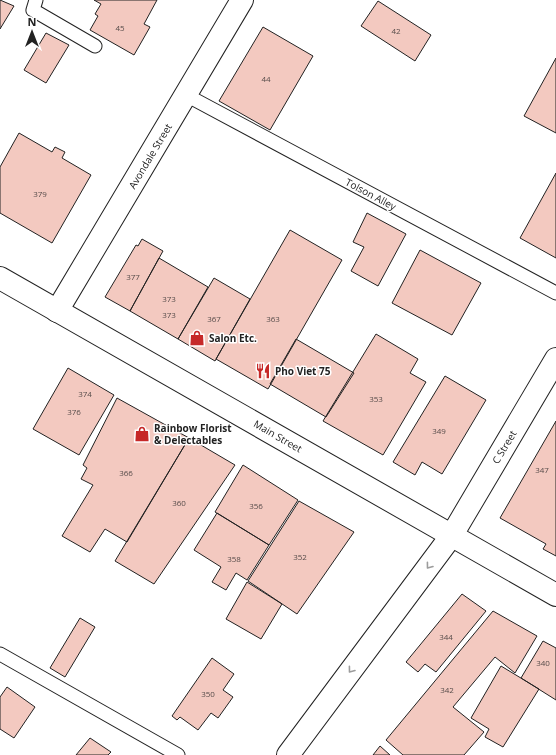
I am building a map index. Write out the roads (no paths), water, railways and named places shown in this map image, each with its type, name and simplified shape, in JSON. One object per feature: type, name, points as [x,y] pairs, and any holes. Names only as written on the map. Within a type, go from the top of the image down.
[{"type":"street","name":"Avondale Street","points":[[57,310],[242,0]]},
{"type":"street","name":"Main Street","points":[[1,281],[57,310],[556,595]]},
{"type":"street","name":"C Street","points":[[288,755],[452,535],[556,359]]},
{"type":"lane","points":[[36,0],[33,10],[95,46]]},
{"type":"lane","name":"Tolson Alley","points":[[186,95],[556,293]]},
{"type":"lane","points":[[0,654],[178,755]]},
{"type":"place","name":"Salon Etc.","points":[[197,338]]},
{"type":"place","name":"Pho Viet 75","points":[[263,371]]},
{"type":"place","name":"Rainbow Florist & Delectables","points":[[142,434]]}]
